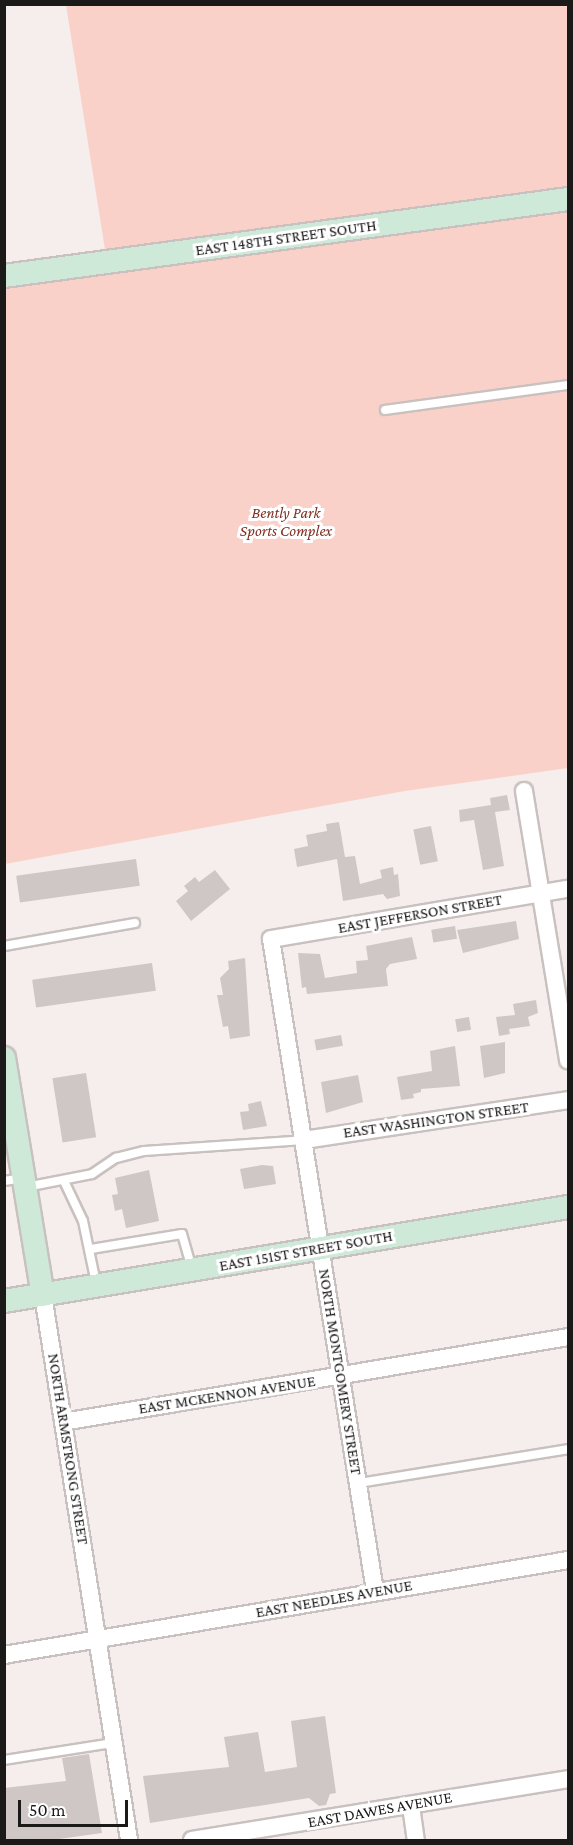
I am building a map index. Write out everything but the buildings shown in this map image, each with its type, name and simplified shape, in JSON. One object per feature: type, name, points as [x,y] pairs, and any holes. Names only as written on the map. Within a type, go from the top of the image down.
[{"type":"street","name":"EAST 148TH STREET SOUTH","points":[[4,276],[568,199]]},
{"type":"street","points":[[524,790],[568,1060]]},
{"type":"street","name":"EAST JEFFERSON STREET","points":[[271,939],[568,889]]},
{"type":"street","name":"NORTH MONTGOMERY STREET","points":[[271,939],[375,1591]]},
{"type":"street","name":"NORTH ARMSTRONG STREET","points":[[4,1058],[18,1182],[43,1295],[129,1840]]},
{"type":"street","name":"EAST WASHINGTON STREET","points":[[304,1140],[568,1100]]},
{"type":"street","name":"EAST 151ST STREET SOUTH","points":[[4,1301],[568,1208]]},
{"type":"street","name":"EAST MCKENNON AVENUE","points":[[63,1422],[342,1377],[568,1337]]},
{"type":"street","name":"EAST NEEDLES AVENUE","points":[[4,1655],[354,1598],[375,1591],[568,1560]]},
{"type":"street","name":"EAST DAWES AVENUE","points":[[192,1840],[568,1779]]},
{"type":"street","points":[[411,1806],[417,1840]]},
{"type":"lane","points":[[385,410],[568,385]]},
{"type":"lane","points":[[4,946],[135,924]]},
{"type":"lane","points":[[18,1182],[64,1181],[92,1174],[116,1158],[144,1151],[304,1140]]},
{"type":"lane","points":[[64,1181],[74,1195],[91,1249],[97,1286]]},
{"type":"lane","points":[[91,1249],[182,1234],[192,1271]]},
{"type":"lane","points":[[358,1483],[568,1449]]},
{"type":"lane","points":[[4,1760],[113,1743]]},
{"type":"green space","name":"Bently Park Sports Complex","points":[[66,5],[568,5],[568,768],[405,791],[5,864],[4,276],[107,262]]}]
